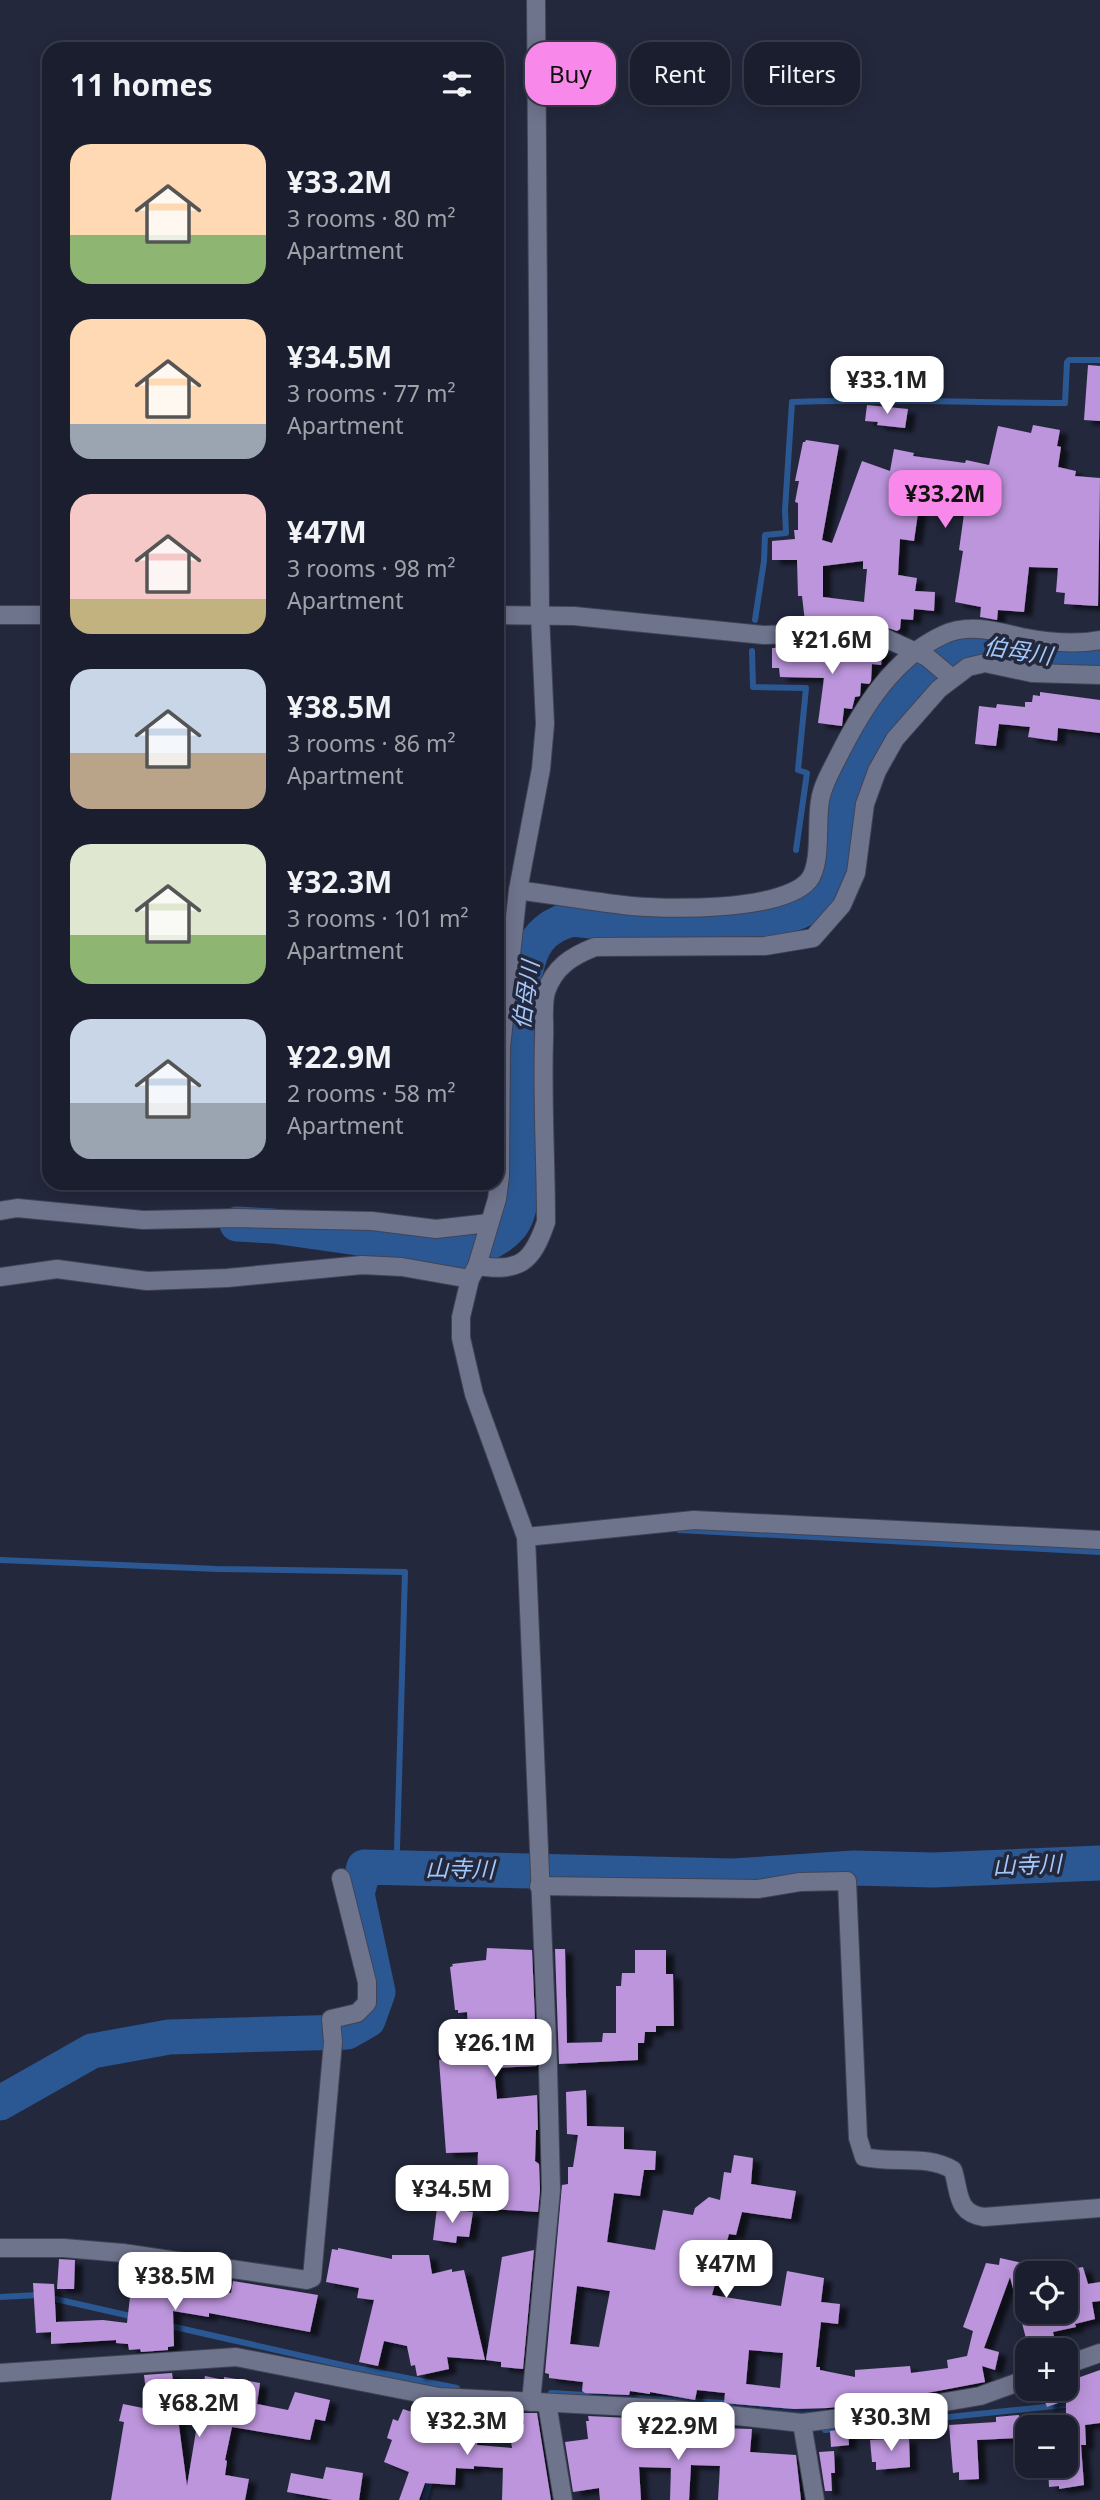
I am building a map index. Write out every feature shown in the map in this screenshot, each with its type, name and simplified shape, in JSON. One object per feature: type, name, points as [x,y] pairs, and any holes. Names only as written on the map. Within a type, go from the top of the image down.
[{"type":"street","points":[[504,1019],[518,890],[542,757],[545,723],[540,615],[536,0]]},
{"type":"street","points":[[0,615],[42,615]]},
{"type":"street","points":[[504,615],[617,620],[764,635],[825,634],[887,639],[920,654],[948,674]]},
{"type":"street","points":[[518,890],[625,906],[689,907],[770,900],[793,892],[809,879],[815,866],[820,799],[848,736],[885,681],[946,633],[966,629],[990,629],[1021,637],[1066,643],[1100,640]]},
{"type":"street","points":[[0,1277],[57,1269],[147,1282],[227,1278],[362,1265],[474,1272],[503,1270],[522,1262],[536,1247],[545,1222],[546,994],[559,969],[578,954],[595,947],[765,946],[813,938],[842,905],[856,873],[865,804],[877,771],[895,739],[948,674],[985,663],[1032,673],[1100,675]]},
{"type":"street","points":[[498,1190],[461,1317],[461,1338],[474,1394],[526,1537],[551,2190],[539,2403],[563,2500]]},
{"type":"street","points":[[0,1211],[16,1208],[143,1220],[237,1218],[372,1221],[436,1229],[489,1223]]},
{"type":"street","points":[[526,1537],[694,1520],[1100,1539]]},
{"type":"street","points":[[0,2248],[99,2251],[307,2280],[312,2278],[333,2042],[331,2020],[357,2013],[367,2003],[367,1982],[341,1878]]},
{"type":"street","points":[[540,1886],[758,1889],[800,1882],[846,1881],[858,2138],[864,2157],[878,2160],[934,2161],[945,2165],[953,2170],[963,2209],[970,2215],[984,2217],[1100,2208]]},
{"type":"street","points":[[1078,2361],[1100,2353]]},
{"type":"street","points":[[0,2373],[236,2357],[439,2397],[672,2409],[802,2423],[980,2396],[1015,2383]]},
{"type":"street","points":[[802,2423],[814,2500]]},
{"type":"building","points":[[1088,365],[1100,366],[1100,421],[1084,420]]},
{"type":"building","points":[[867,405],[908,409],[905,428],[865,421]]},
{"type":"building","points":[[1033,425],[1060,430],[1057,446],[1061,447],[1058,467],[1076,471],[1075,476],[1100,478],[1098,606],[1064,604],[1065,593],[1056,592],[1058,568],[1029,567],[1024,612],[998,610],[997,620],[980,617],[981,607],[955,602],[963,551],[959,550],[964,514],[919,506],[914,541],[900,539],[898,575],[917,578],[915,591],[935,592],[934,611],[914,609],[913,620],[901,619],[900,629],[897,631],[832,622],[805,622],[802,596],[798,596],[797,560],[772,560],[772,541],[795,539],[794,530],[798,530],[798,503],[795,502],[799,481],[795,481],[803,442],[806,440],[839,445],[822,540],[832,543],[862,461],[890,471],[894,449],[914,453],[913,456],[965,463],[966,460],[989,465],[998,426],[1031,433]],"holes":[[[863,561],[863,569],[867,569],[864,602],[823,597],[823,566]]]},
{"type":"building","points":[[830,645],[883,650],[881,665],[872,664],[869,684],[861,683],[860,696],[855,697],[852,709],[844,708],[842,726],[818,723],[824,678],[780,677],[779,668],[772,668],[772,648],[800,647],[800,661],[829,662]]},
{"type":"building","points":[[1040,692],[1100,700],[1100,733],[1058,728],[1057,741],[1028,737],[1030,727],[999,724],[996,746],[975,744],[979,706],[996,708],[997,704],[1025,707],[1025,702],[1032,702],[1033,695],[1040,696]]},
{"type":"building","points":[[487,1948],[532,1950],[537,2066],[494,2068],[497,2099],[537,2095],[535,2161],[539,2164],[538,2212],[476,2208],[478,2152],[446,2153],[439,2060],[464,2058],[463,2048],[469,2047],[467,2012],[458,2013],[458,2010],[455,2010],[450,1967],[452,1964],[486,1960]]},
{"type":"building","points":[[555,1949],[565,1949],[567,2043],[602,2042],[603,2033],[616,2033],[616,1986],[621,1986],[622,1973],[635,1973],[635,1950],[666,1950],[666,1974],[673,1974],[674,2026],[656,2026],[656,2032],[645,2032],[644,2043],[638,2043],[638,2060],[559,2064]]},
{"type":"building","points":[[586,2090],[587,2126],[624,2127],[624,2149],[656,2151],[655,2170],[644,2170],[640,2196],[614,2193],[607,2242],[655,2250],[663,2210],[693,2215],[695,2208],[709,2197],[720,2200],[724,2172],[731,2173],[734,2155],[753,2158],[751,2184],[796,2191],[791,2219],[742,2212],[736,2235],[729,2234],[712,2295],[781,2306],[787,2271],[824,2278],[821,2302],[840,2304],[838,2324],[821,2322],[816,2367],[820,2367],[820,2370],[855,2377],[855,2370],[910,2366],[911,2373],[948,2368],[947,2360],[967,2356],[973,2331],[963,2327],[986,2263],[999,2265],[1000,2258],[1015,2261],[1015,2296],[1010,2277],[984,2348],[999,2352],[995,2370],[982,2366],[985,2382],[885,2401],[794,2409],[724,2403],[725,2393],[697,2390],[695,2400],[650,2392],[630,2391],[629,2395],[585,2393],[582,2391],[583,2382],[549,2378],[549,2374],[545,2373],[562,2185],[568,2184],[568,2167],[573,2167],[578,2135],[567,2134],[566,2092]],"holes":[[[577,2286],[610,2291],[599,2347],[570,2344]],[[749,2350],[783,2353],[780,2388],[746,2384]]]},
{"type":"building","points":[[437,2208],[473,2212],[469,2237],[457,2236],[456,2243],[433,2240]]},
{"type":"building","points":[[332,2249],[392,2259],[392,2255],[429,2255],[432,2274],[452,2269],[452,2272],[464,2270],[485,2360],[447,2357],[449,2369],[417,2376],[415,2365],[411,2366],[407,2346],[384,2341],[378,2366],[359,2362],[374,2300],[357,2298],[359,2288],[326,2282]]},
{"type":"building","points":[[534,2250],[523,2369],[501,2367],[501,2362],[486,2360],[502,2257]]},
{"type":"building","points":[[59,2259],[75,2260],[74,2289],[57,2289]]},
{"type":"building","points":[[1083,2267],[1088,2284],[1100,2282],[1100,2301],[1092,2302],[1095,2319],[1078,2323],[1078,2268]]},
{"type":"building","points":[[133,2271],[163,2274],[162,2284],[231,2293],[233,2281],[318,2295],[310,2332],[209,2313],[209,2317],[173,2311],[174,2346],[168,2347],[168,2350],[129,2350],[128,2344],[116,2343],[116,2340],[51,2344],[51,2332],[36,2333],[33,2283],[54,2284],[56,2322],[103,2320],[127,2323]]},
{"type":"building","points":[[1022,2324],[1075,2324],[1076,2327],[1053,2332],[1054,2338],[1026,2338]]},
{"type":"building","points":[[1100,2370],[1100,2423],[1085,2425],[1086,2445],[1081,2445],[1084,2485],[1059,2489],[1059,2486],[1049,2487],[1049,2478],[1078,2478],[1078,2415],[1066,2415],[1066,2401],[1078,2401],[1078,2378]]},
{"type":"building","points":[[172,2373],[187,2486],[205,2376],[260,2383],[257,2404],[288,2410],[295,2392],[330,2400],[325,2421],[315,2419],[310,2440],[232,2427],[225,2460],[225,2475],[249,2479],[245,2500],[111,2500],[124,2422],[119,2421],[123,2404],[148,2409],[144,2375]]},
{"type":"building","points":[[1045,2401],[1063,2401],[1047,2407]]},
{"type":"building","points":[[403,2409],[445,2423],[442,2431],[478,2433],[477,2445],[512,2448],[510,2434],[515,2433],[514,2425],[524,2424],[522,2413],[537,2413],[551,2500],[502,2500],[503,2468],[474,2466],[474,2469],[456,2468],[455,2485],[425,2483],[419,2500],[399,2500],[409,2472],[384,2462],[392,2440],[387,2438],[393,2419],[398,2421]]},
{"type":"building","points":[[1015,2415],[1015,2438],[977,2440],[979,2479],[959,2480],[959,2472],[953,2473],[949,2425],[996,2422],[996,2417]]},
{"type":"building","points":[[588,2416],[629,2418],[629,2433],[660,2434],[660,2426],[752,2429],[750,2452],[796,2455],[801,2500],[718,2500],[720,2466],[691,2465],[689,2500],[670,2500],[671,2468],[639,2467],[641,2500],[600,2500],[599,2488],[573,2492],[565,2442],[588,2439]]},
{"type":"building","points":[[848,2429],[849,2445],[831,2447],[830,2431]]},
{"type":"building","points":[[909,2438],[910,2467],[876,2470],[876,2462],[872,2462],[870,2440]]},
{"type":"building","points":[[834,2451],[832,2491],[825,2491],[819,2452]]},
{"type":"building","points":[[326,2467],[363,2473],[359,2500],[333,2500],[287,2492],[291,2473],[323,2479]]},
{"type":"waterway","points":[[755,620],[765,535],[786,533],[792,402],[1065,403],[1067,362],[1100,360]]},
{"type":"waterway","name":"伯母川","points":[[237,1224],[273,1226],[464,1253],[500,1236],[516,1218],[521,1196],[518,1137],[521,1005],[530,956],[545,932],[573,919],[637,926],[720,927],[760,923],[795,913],[822,897],[837,872],[847,788],[864,744],[891,706],[931,666],[955,649],[971,644],[986,644],[1060,659],[1100,659]]},
{"type":"waterway","points":[[752,651],[753,687],[806,688],[798,770],[807,773],[796,850]]},
{"type":"waterway","points":[[679,1530],[1100,1552]]},
{"type":"waterway","points":[[0,1560],[217,1569],[405,1572],[397,1849]]},
{"type":"waterway","name":"山寺川","points":[[0,2103],[92,2051],[169,2037],[347,2032],[368,2020],[378,1992],[357,1894],[364,1867],[733,1876],[854,1868],[933,1870],[1100,1863]]},
{"type":"waterway","points":[[0,2297],[38,2295],[135,2317]]},
{"type":"waterway","points":[[166,2325],[457,2388],[458,2414],[447,2439]]},
{"type":"waterway","points":[[552,2401],[551,2393],[723,2403],[791,2412],[825,2412],[825,2430],[1074,2404]]},
{"type":"waterway","points":[[424,2500],[431,2478]]}]
